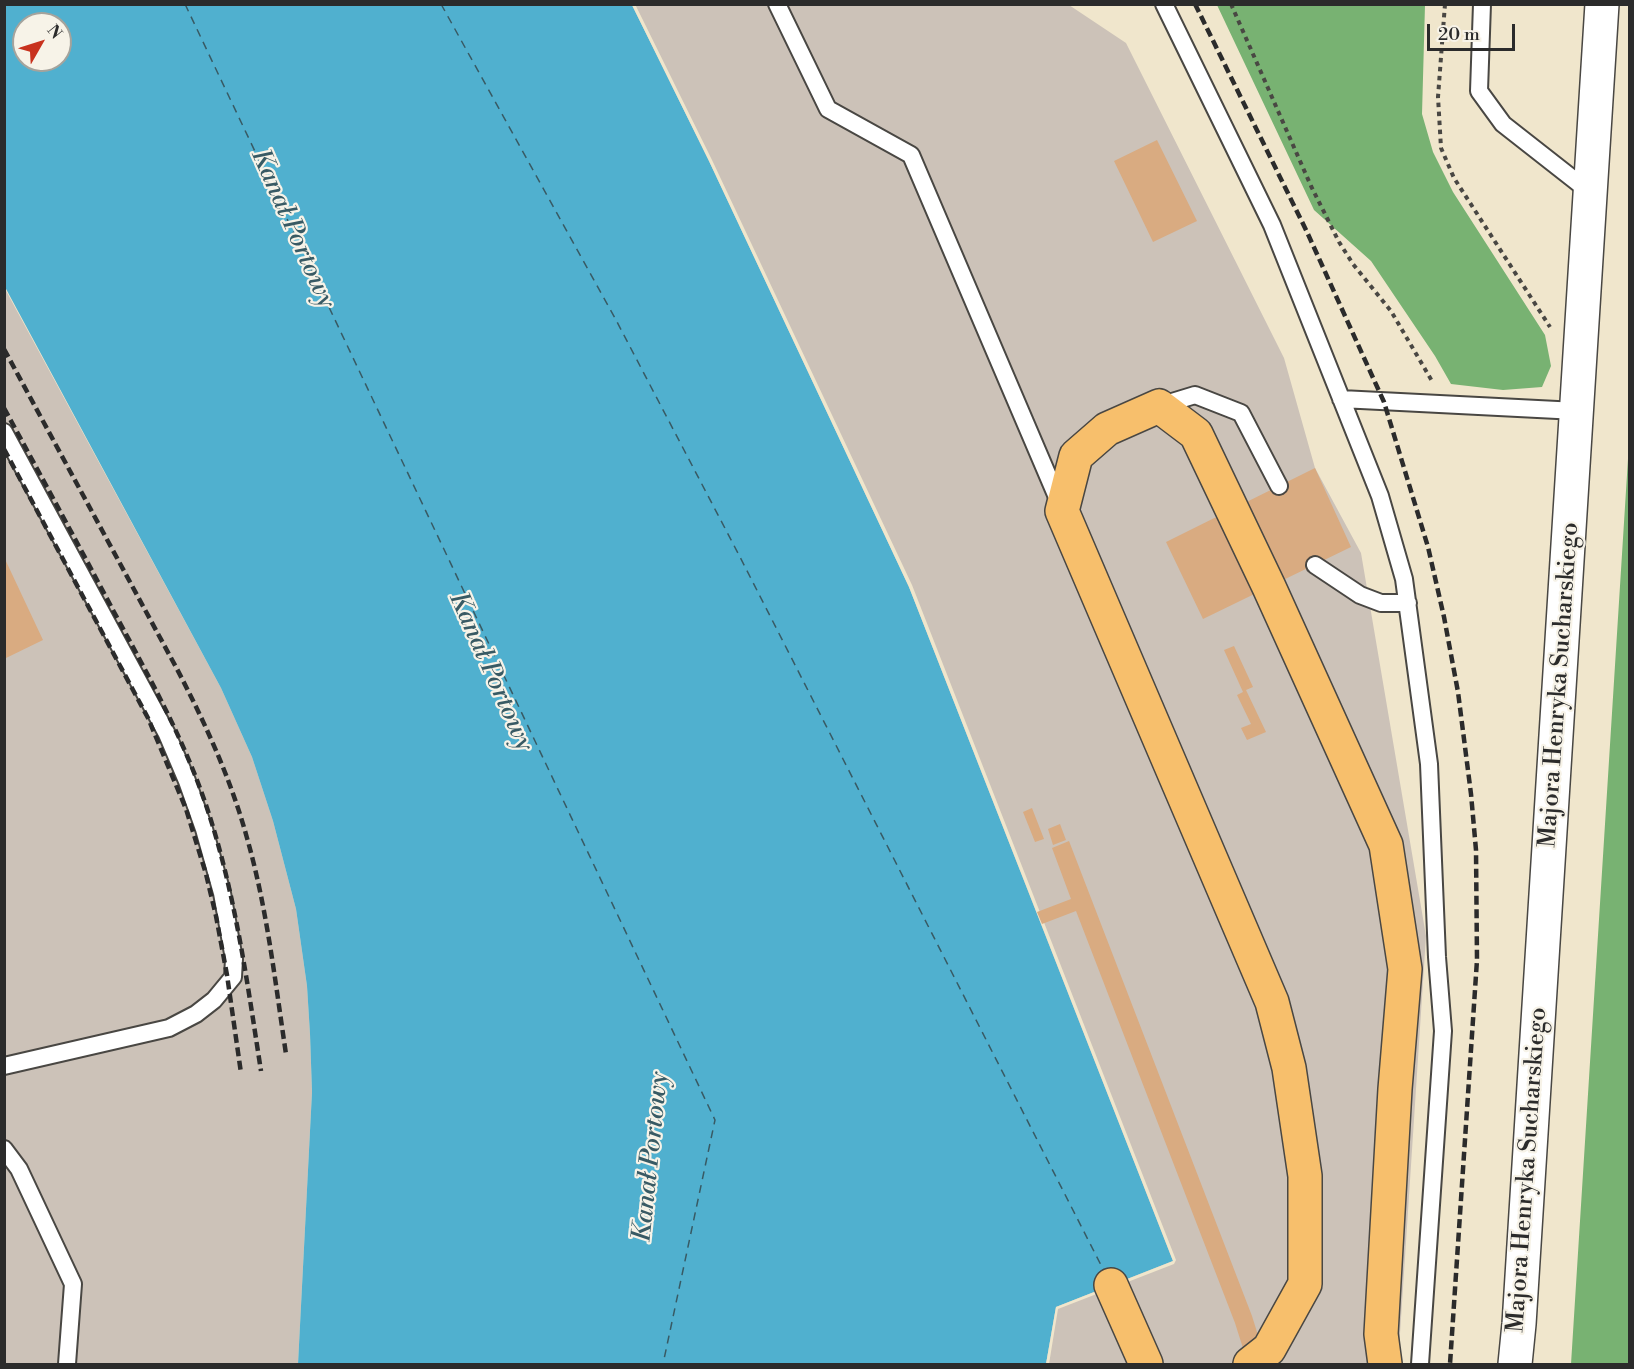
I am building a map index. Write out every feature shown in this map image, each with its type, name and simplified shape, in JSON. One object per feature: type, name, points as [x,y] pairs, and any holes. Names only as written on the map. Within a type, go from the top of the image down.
[{"type":"highway","points":[[1250,1365],[1269,1349],[1305,1284],[1305,1176],[1290,1068],[1272,1002],[1062,510],[1076,456],[1107,429],[1159,406],[1196,434],[1269,587],[1386,845],[1405,969],[1395,1089],[1381,1334],[1385,1365]]},
{"type":"highway","points":[[1111,1285],[1146,1365]]},
{"type":"street","name":"Majora Henryka Sucharskiego","points":[[1515,1365],[1602,4]]},
{"type":"lane","points":[[777,4],[828,109],[911,155],[1062,510]]},
{"type":"lane","points":[[1164,4],[1272,225],[1380,496],[1404,579],[1429,764],[1437,957],[1443,1031],[1420,1363]]},
{"type":"lane","points":[[1482,4],[1479,91],[1503,124],[1591,193]]},
{"type":"lane","points":[[1159,406],[1195,395],[1241,413],[1279,486]]},
{"type":"lane","points":[[1341,399],[1577,411]]},
{"type":"lane","points":[[4,432],[167,734],[204,829],[222,893],[234,958],[232,977],[214,1000],[196,1014],[169,1028],[4,1066]]},
{"type":"lane","points":[[1315,565],[1360,595],[1381,603],[1408,603]]},
{"type":"lane","points":[[4,1149],[20,1169],[73,1284],[67,1365]]},
{"type":"path","points":[[1231,4],[1311,186],[1340,242],[1353,264],[1391,311],[1446,405]]},
{"type":"path","points":[[1445,4],[1438,97],[1441,148],[1454,178],[1555,337]]},
{"type":"shaded area","points":[[632,5],[1069,5],[1126,43],[1284,358],[1315,468],[1361,553],[1426,936],[1398,1364],[1046,1364],[1056,1307],[1172,1261],[909,587],[709,161]]},
{"type":"shaded area","points":[[4,287],[221,688],[252,757],[273,821],[296,909],[307,986],[310,1034],[312,1092],[298,1364],[5,1364]]},
{"type":"green space","points":[[1217,5],[1425,5],[1422,114],[1433,152],[1453,192],[1545,335],[1551,366],[1542,387],[1503,390],[1451,384],[1435,356],[1371,261],[1314,210]]},
{"type":"green space","points":[[1629,443],[1629,1364],[1571,1364]]},
{"type":"water","name":"Kanał Portowy","points":[[4,5],[632,5],[709,161],[909,587],[1173,1261],[1056,1307],[1046,1364],[298,1364],[312,1092],[307,986],[296,909],[273,821],[252,757],[221,688],[5,287]]},
{"type":"pier","points":[[635,4],[712,160],[912,585],[1176,1260],[1174,1264],[1058,1309],[1049,1364],[1046,1364],[1056,1307],[1173,1261],[909,587],[709,161],[632,5]]},
{"type":"building","points":[[1157,140],[1197,221],[1153,242],[1114,161]]},
{"type":"building","points":[[1315,468],[1351,547],[1203,619],[1166,542]]},
{"type":"building","points":[[4,557],[43,640],[4,659]]},
{"type":"building","points":[[1234,646],[1253,687],[1246,690],[1266,732],[1247,740],[1241,728],[1251,724],[1237,695],[1243,692],[1224,650]]},
{"type":"building","points":[[1032,808],[1044,839],[1035,842],[1023,812]]},
{"type":"building","points":[[1060,824],[1066,840],[1053,845],[1048,829]]},
{"type":"building","points":[[1069,841],[1252,1316],[1267,1364],[1248,1364],[1235,1323],[1076,911],[1042,924],[1037,912],[1071,899],[1052,848]]},
{"type":"ferry route","points":[[185,4],[715,1120],[663,1364]]},
{"type":"ferry route","points":[[441,4],[616,320],[740,557],[1104,1271]]},
{"type":"railway","points":[[1195,4],[1307,232],[1384,402],[1428,547],[1444,617],[1458,692],[1471,794],[1476,850],[1477,960],[1450,1364]]},
{"type":"railway","points":[[4,349],[177,669],[225,773],[241,816],[260,891],[286,1054]]},
{"type":"railway","points":[[4,408],[152,683],[197,780],[225,870],[245,970],[261,1071]]},
{"type":"railway","points":[[4,449],[148,718],[186,809],[216,916],[241,1073]]}]
